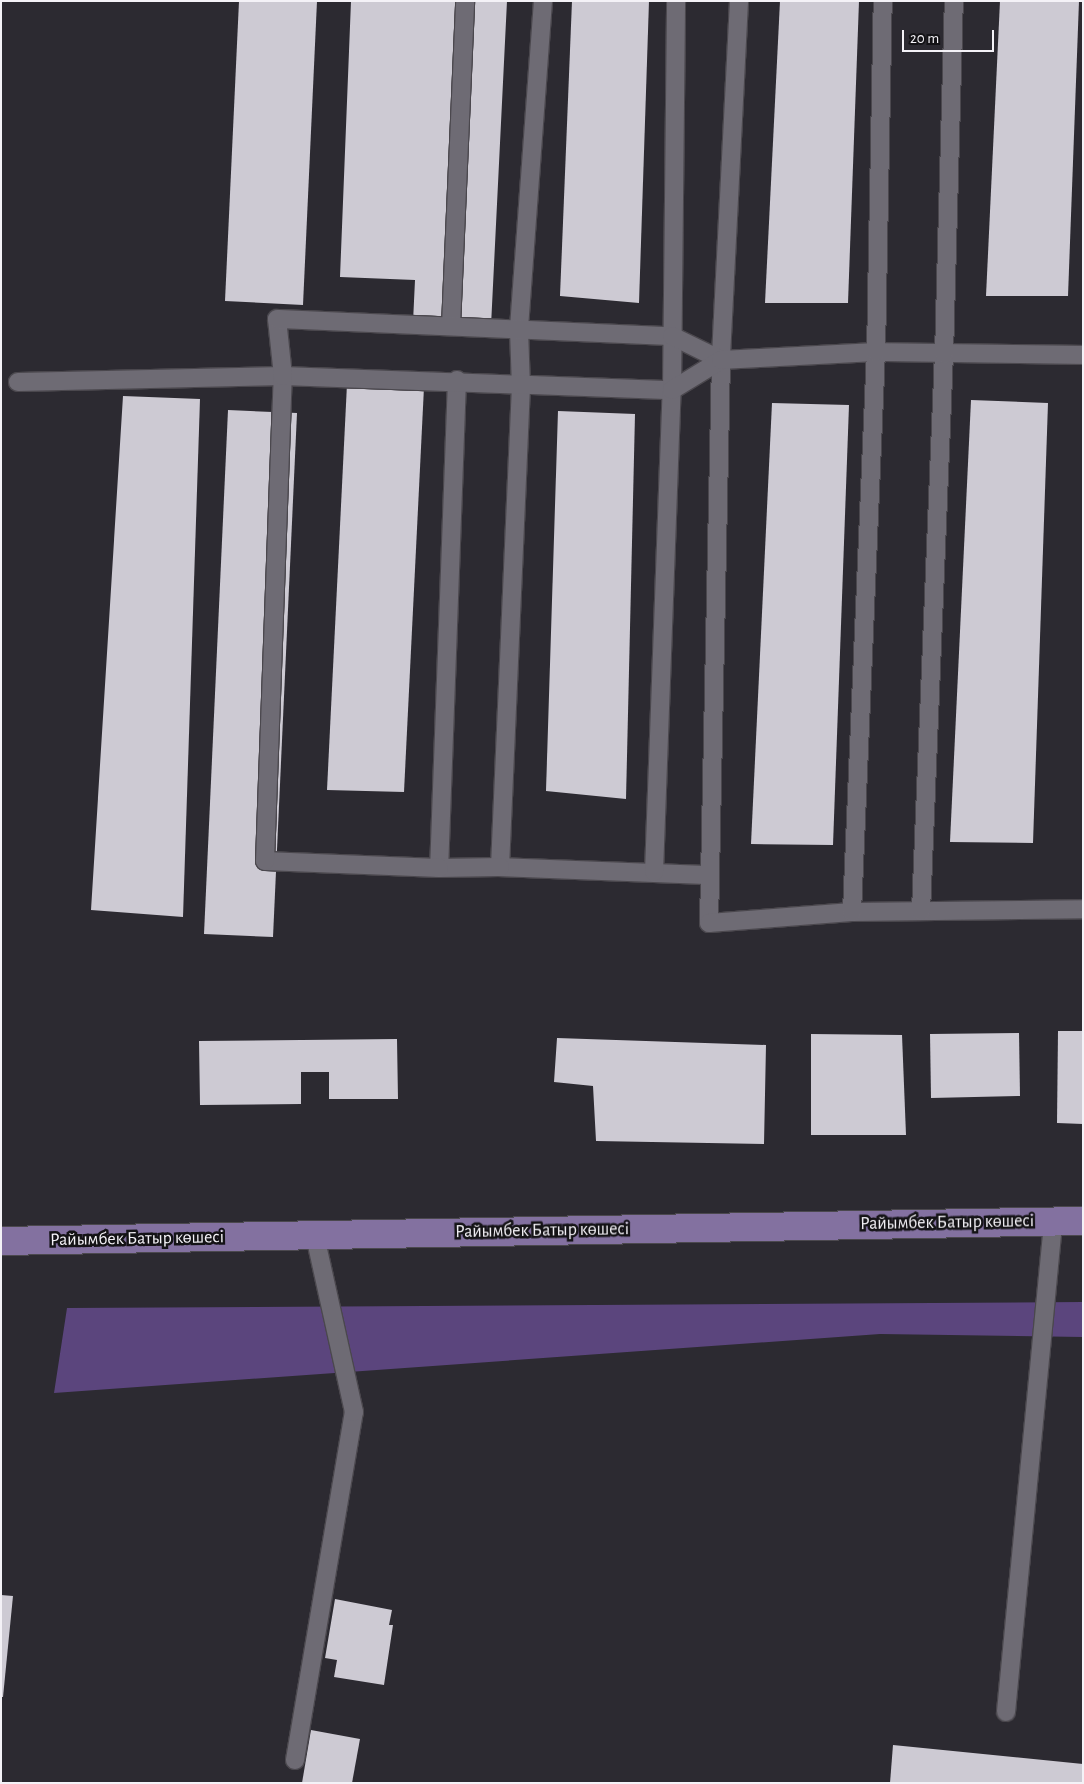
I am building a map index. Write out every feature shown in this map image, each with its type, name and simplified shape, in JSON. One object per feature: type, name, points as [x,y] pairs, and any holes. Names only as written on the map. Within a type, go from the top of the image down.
[{"type":"main road","name":"Райымбек Батыр көшесі","points":[[1,1241],[1083,1221]]},
{"type":"lane","points":[[451,326],[465,1]]},
{"type":"lane","points":[[500,867],[522,386],[519,330],[542,1]]},
{"type":"lane","points":[[654,872],[672,390],[676,1]]},
{"type":"lane","points":[[738,1],[721,360],[709,923],[852,912],[1083,909]]},
{"type":"lane","points":[[852,912],[876,352],[883,1]]},
{"type":"lane","points":[[921,911],[944,354],[954,1]]},
{"type":"lane","points":[[710,875],[500,867],[439,868],[265,861],[283,376],[277,319],[672,336],[721,360]]},
{"type":"lane","points":[[18,382],[283,376],[457,380],[522,386],[672,390],[721,360],[876,352],[1083,355]]},
{"type":"lane","points":[[439,868],[457,380]]},
{"type":"lane","points":[[1006,1712],[1053,1221]]},
{"type":"lane","points":[[296,1760],[354,1412],[315,1236]]},
{"type":"shaded area","points":[[1083,1302],[1083,1337],[880,1334],[54,1393],[67,1308]]},
{"type":"building","points":[[239,1],[317,1],[303,305],[225,301]]},
{"type":"building","points":[[351,1],[507,1],[491,326],[413,322],[415,280],[340,277]]},
{"type":"building","points":[[572,1],[649,1],[639,303],[560,296]]},
{"type":"building","points":[[780,1],[859,1],[848,303],[765,303]]},
{"type":"building","points":[[1000,1],[1079,1],[1068,296],[986,296]]},
{"type":"building","points":[[347,384],[424,387],[404,792],[327,790]]},
{"type":"building","points":[[123,396],[200,399],[183,917],[91,910]]},
{"type":"building","points":[[971,400],[1048,403],[1033,843],[950,842]]},
{"type":"building","points":[[772,403],[849,405],[833,845],[751,844]]},
{"type":"building","points":[[228,410],[297,413],[273,937],[204,934]]},
{"type":"building","points":[[558,411],[635,414],[626,799],[546,791]]},
{"type":"building","points":[[1058,1031],[1083,1031],[1083,1124],[1057,1123]]},
{"type":"building","points":[[1019,1033],[1020,1096],[931,1098],[930,1034]]},
{"type":"building","points":[[811,1034],[902,1035],[906,1135],[811,1135]]},
{"type":"building","points":[[557,1038],[766,1045],[764,1144],[596,1141],[593,1086],[554,1082]]},
{"type":"building","points":[[397,1039],[398,1099],[329,1099],[329,1072],[301,1072],[301,1104],[200,1105],[199,1041]]},
{"type":"building","points":[[1,1595],[13,1596],[3,1697],[1,1697]]},
{"type":"building","points":[[335,1599],[392,1610],[389,1625],[393,1625],[384,1685],[334,1677],[337,1660],[325,1658]]},
{"type":"building","points":[[311,1730],[360,1739],[352,1783],[302,1783]]},
{"type":"building","points":[[893,1745],[1083,1764],[1083,1783],[890,1783]]}]
